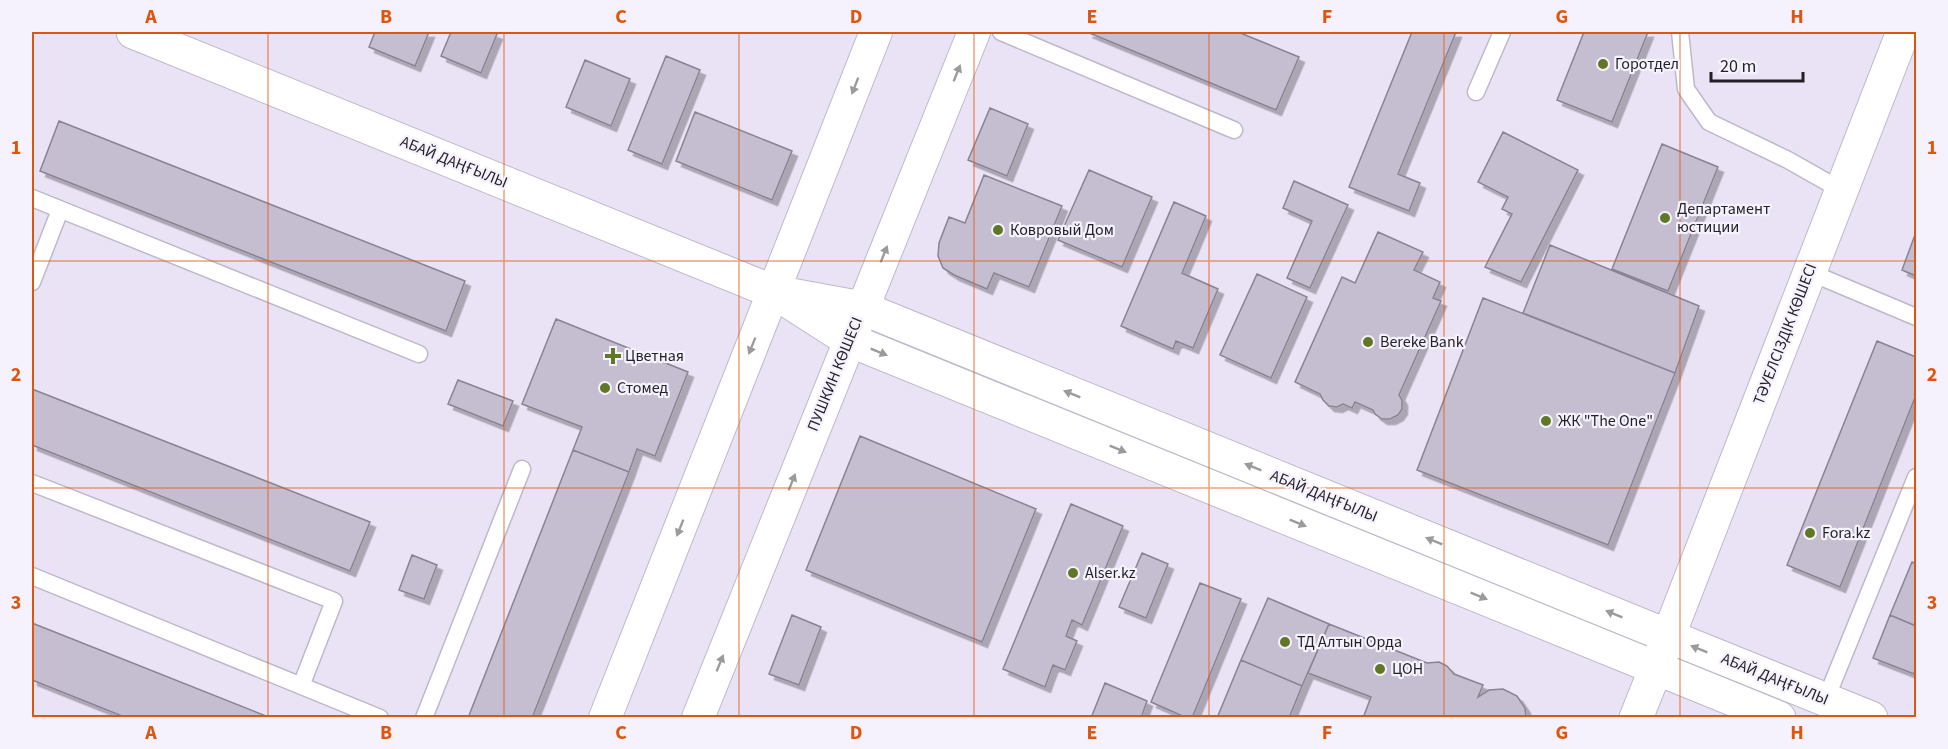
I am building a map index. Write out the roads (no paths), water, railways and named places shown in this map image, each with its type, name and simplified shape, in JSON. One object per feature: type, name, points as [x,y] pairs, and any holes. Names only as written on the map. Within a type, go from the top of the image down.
[{"type":"main road","name":"АБАЙ ДАҢҒЫЛЫ","points":[[134,32],[774,292],[849,340],[1779,717]]},
{"type":"main road","name":"ТӘУЕЛСІЗДІК КӨШЕСІ","points":[[1656,668],[1903,32]]},
{"type":"main road","name":"АБАЙ ДАҢҒЫЛЫ","points":[[774,292],[862,308],[1870,717]]},
{"type":"main road","points":[[1636,717],[1656,668]]},
{"type":"street","points":[[605,717],[876,32]]},
{"type":"street","name":"ПУШКИН КӨШЕСІ","points":[[698,717],[974,32]]},
{"type":"lane","points":[[1001,32],[1234,130]]},
{"type":"lane","points":[[1476,92],[1502,32]]},
{"type":"lane","points":[[1680,32],[1686,89],[1709,122],[1788,160],[1841,190]]},
{"type":"lane","points":[[32,198],[419,354]]},
{"type":"lane","points":[[32,282],[60,210]]},
{"type":"lane","points":[[1809,272],[1917,317]]},
{"type":"lane","points":[[424,717],[522,469]]},
{"type":"lane","points":[[1826,699],[1912,503],[1917,477]]},
{"type":"lane","points":[[32,483],[334,602],[301,686]]},
{"type":"lane","points":[[32,576],[380,717]]},
{"type":"place","name":"Горотдел","points":[[1603,64]]},
{"type":"place","name":"Департамент юстиции","points":[[1665,218]]},
{"type":"place","name":"Ковровый Дом","points":[[998,230]]},
{"type":"place","name":"Bereke Bank","points":[[1368,342]]},
{"type":"place","name":"Цветная","points":[[613,356]]},
{"type":"place","name":"Стомед","points":[[605,388]]},
{"type":"place","name":"ЖК \"The One\"","points":[[1546,421]]},
{"type":"place","name":"Fora.kz","points":[[1810,533]]},
{"type":"place","name":"Alser.kz","points":[[1073,573]]},
{"type":"place","name":"ТД Алтын Орда","points":[[1285,642]]},
{"type":"place","name":"ЦОН","points":[[1380,669]]}]
